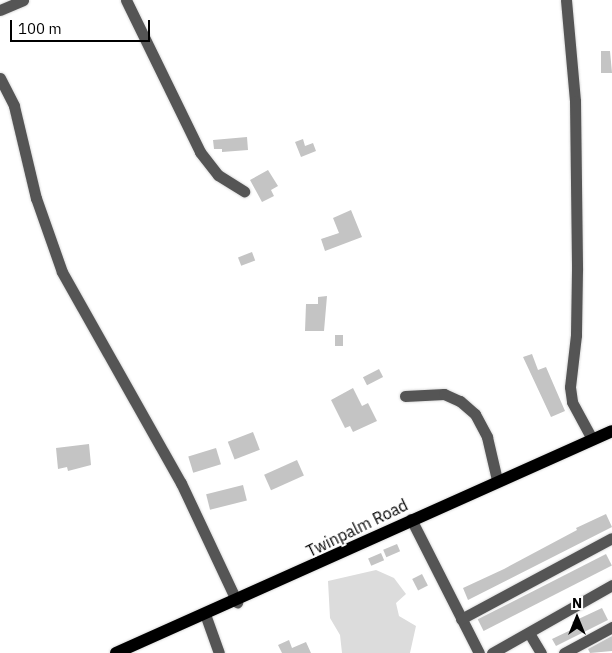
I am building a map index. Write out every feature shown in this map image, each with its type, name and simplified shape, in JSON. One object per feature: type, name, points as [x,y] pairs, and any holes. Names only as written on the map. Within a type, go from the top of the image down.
[{"type":"main road","name":"Twinpalm Road","points":[[116,653],[236,602],[411,519],[612,431]]},
{"type":"street","points":[[0,10],[23,0]]},
{"type":"street","points":[[126,0],[200,152],[218,175],[244,191]]},
{"type":"street","points":[[566,0],[575,101],[577,270],[576,335],[570,388],[572,402],[592,439]]},
{"type":"street","points":[[0,78],[14,106],[36,198],[62,272],[181,483],[236,602]]},
{"type":"street","points":[[405,396],[444,394],[460,401],[475,414],[488,437],[497,480]]},
{"type":"street","points":[[411,519],[479,653]]},
{"type":"street","points":[[461,619],[612,538]]},
{"type":"street","points":[[492,653],[612,585]]},
{"type":"street","points":[[205,614],[220,653]]},
{"type":"street","points":[[564,653],[612,627]]},
{"type":"street","points":[[529,632],[541,653]]},
{"type":"shaded area","points":[[376,570],[394,578],[406,594],[396,603],[399,616],[416,626],[410,653],[342,653],[340,635],[330,618],[328,581]]},
{"type":"building","points":[[601,51],[610,51],[612,73],[601,73]]},
{"type":"building","points":[[247,137],[248,150],[222,152],[222,149],[214,149],[213,140]]},
{"type":"building","points":[[303,139],[305,146],[313,143],[316,151],[301,157],[295,142]]},
{"type":"building","points":[[268,170],[278,186],[271,190],[274,196],[262,202],[250,180]]},
{"type":"building","points":[[351,210],[362,237],[325,251],[321,239],[339,233],[333,218]]},
{"type":"building","points":[[252,252],[255,260],[241,266],[238,257]]},
{"type":"building","points":[[327,296],[324,331],[305,331],[306,304],[318,304],[318,297]]},
{"type":"building","points":[[335,335],[343,335],[343,346],[335,346]]},
{"type":"building","points":[[532,354],[538,370],[546,367],[565,411],[551,417],[523,357]]},
{"type":"building","points":[[379,369],[383,377],[367,385],[363,377]]},
{"type":"building","points":[[353,388],[362,406],[368,403],[377,421],[353,432],[350,426],[345,428],[331,400]]},
{"type":"building","points":[[253,432],[260,450],[235,459],[228,442]]},
{"type":"building","points":[[89,444],[91,465],[68,471],[67,467],[58,469],[56,448]]},
{"type":"building","points":[[216,448],[221,464],[193,473],[188,456]]},
{"type":"building","points":[[297,460],[304,476],[271,490],[264,475]]},
{"type":"building","points":[[243,485],[247,501],[210,510],[206,494]]},
{"type":"building","points":[[606,514],[612,527],[468,600],[463,588],[504,569],[577,530],[576,528]]},
{"type":"building","points":[[397,544],[400,551],[386,557],[383,550]]},
{"type":"building","points":[[381,553],[384,560],[371,566],[368,558]]},
{"type":"building","points":[[606,554],[612,566],[484,631],[478,619]]},
{"type":"building","points":[[422,574],[428,586],[418,591],[412,579]]},
{"type":"building","points":[[602,608],[608,620],[556,646],[552,639],[575,628],[572,622]]},
{"type":"building","points":[[612,636],[612,651],[590,653],[588,649]]},
{"type":"building","points":[[289,640],[292,648],[306,642],[311,653],[282,653],[278,645]]}]
